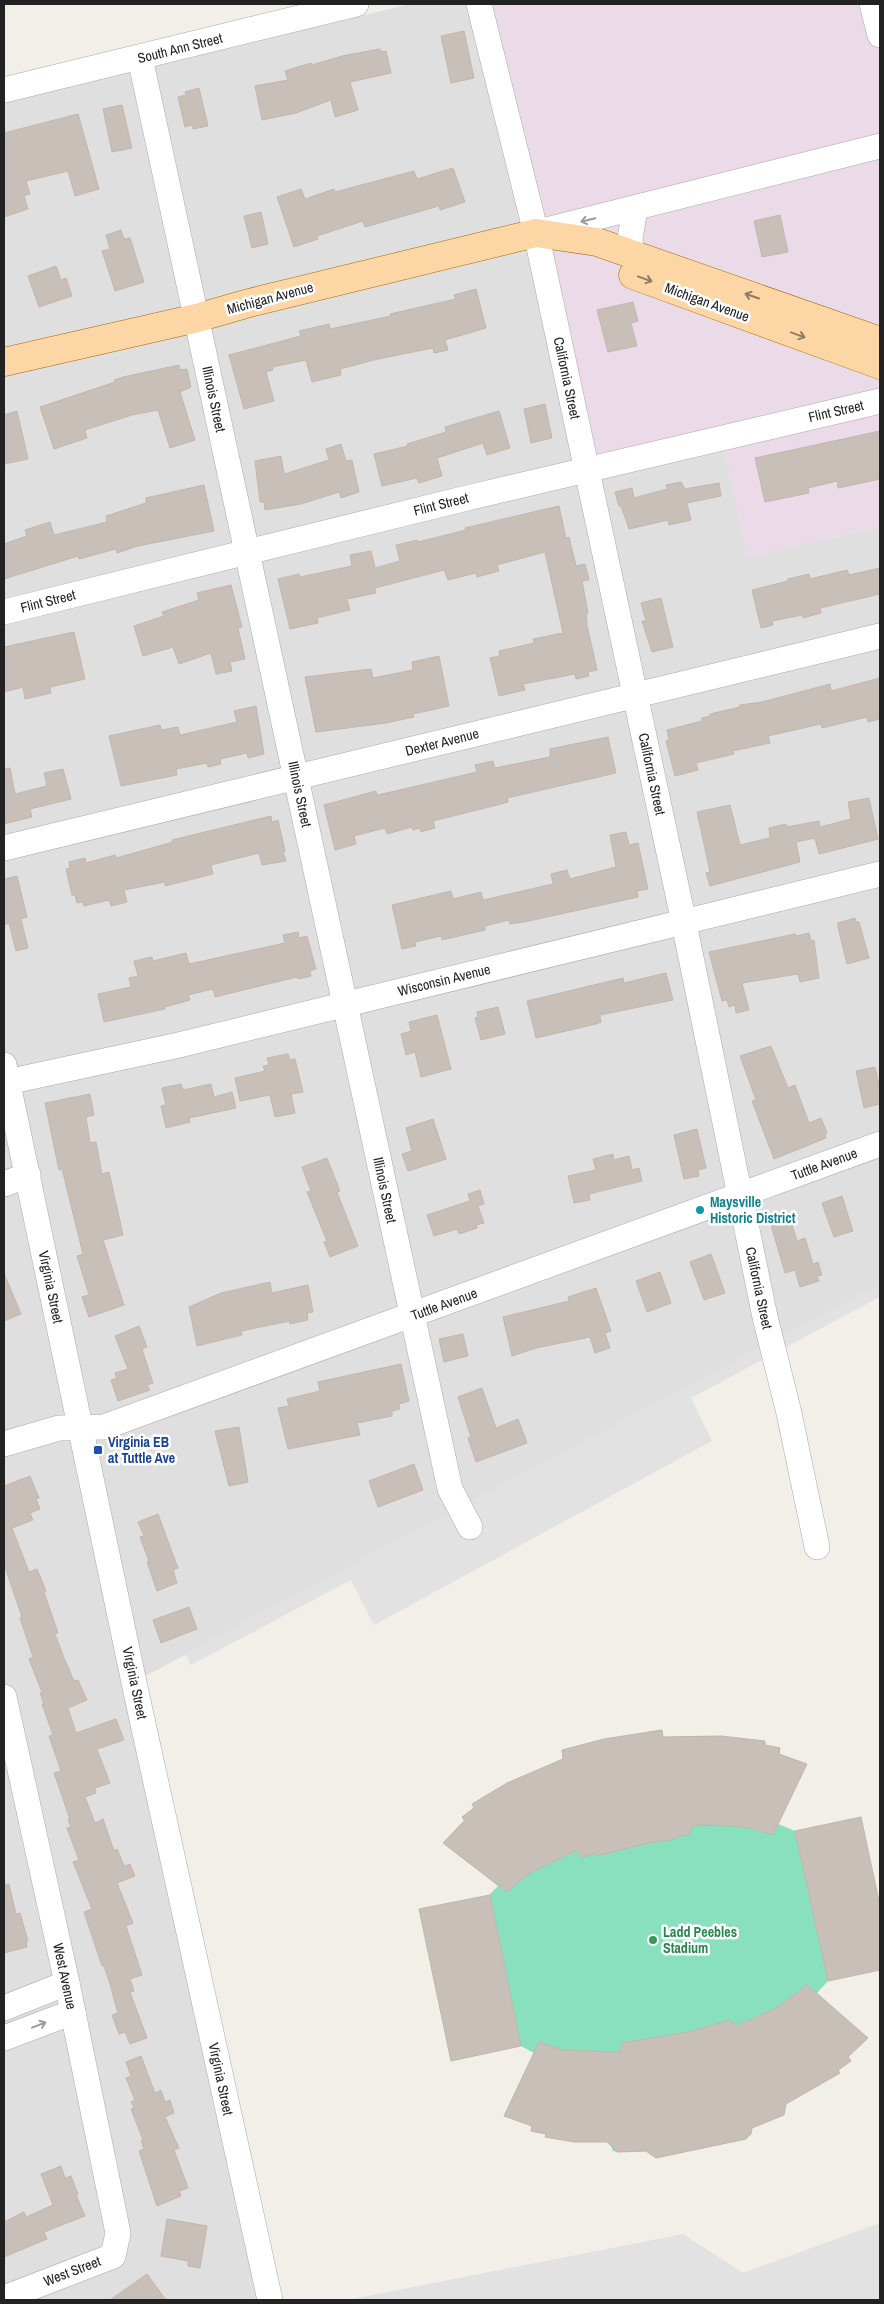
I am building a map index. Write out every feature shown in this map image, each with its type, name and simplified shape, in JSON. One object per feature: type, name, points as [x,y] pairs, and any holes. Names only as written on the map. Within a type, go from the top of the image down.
[{"type":"main road","name":"Michigan Avenue","points":[[536,233],[567,251],[880,365]]},
{"type":"main road","name":"Michigan Avenue","points":[[4,362],[197,318],[258,300],[536,233],[597,242],[880,341]]},
{"type":"street","name":"South Ann Street","points":[[4,90],[356,4]]},
{"type":"street","name":"California Street","points":[[479,4],[536,233],[684,921],[765,1317],[789,1413],[818,1547]]},
{"type":"street","points":[[872,4],[880,35]]},
{"type":"street","name":"Illinois Street","points":[[140,58],[450,1488],[470,1527]]},
{"type":"street","points":[[536,233],[880,146]]},
{"type":"street","points":[[631,254],[630,239],[635,208]]},
{"type":"street","name":"Flint Street","points":[[4,612],[587,470],[880,401]]},
{"type":"street","name":"Dexter Avenue","points":[[4,848],[880,636]]},
{"type":"street","name":"Wisconsin Avenue","points":[[6,1073],[179,1045],[880,874]]},
{"type":"street","name":"Virginia Street","points":[[6,1073],[80,1427],[270,2300]]},
{"type":"street","name":"Tuttle Avenue","points":[[4,1444],[59,1428],[104,1427],[880,1144]]},
{"type":"street","points":[[4,1184],[28,1176]]},
{"type":"street","name":"West Avenue","points":[[4,1698],[7,1725],[67,1983],[118,2233],[113,2256]]},
{"type":"street","points":[[4,2008],[67,1983]]},
{"type":"street","points":[[4,2038],[73,2012]]},
{"type":"street","name":"West Street","points":[[4,2298],[113,2256]]},
{"type":"shaded area","points":[[410,4],[470,4],[724,444],[747,557],[880,527],[880,1291],[128,1685],[260,2300],[4,2300],[4,103]]},
{"type":"shaded area","points":[[470,4],[880,4],[880,527],[747,557],[724,444],[583,476]]},
{"type":"shaded area","points":[[875,1286],[880,1297],[691,1398],[712,1441],[374,1625],[351,1580],[191,1665],[185,1653]]},
{"type":"shaded area","points":[[880,2223],[880,2300],[347,2300],[683,2234],[743,2273]]},
{"type":"green space","name":"Ladd Peebles Stadium","points":[[662,1730],[663,1737],[721,1736],[765,1741],[765,1745],[780,1748],[780,1754],[807,1764],[778,1824],[795,1831],[861,1817],[880,1906],[880,1970],[828,1981],[817,1993],[868,2038],[848,2057],[851,2061],[838,2070],[840,2073],[784,2105],[784,2115],[752,2128],[751,2134],[746,2139],[656,2158],[648,2151],[613,2151],[609,2142],[545,2137],[545,2134],[531,2131],[532,2125],[504,2116],[534,2053],[521,2046],[451,2061],[419,1909],[489,1895],[498,1886],[443,1843],[464,1821],[462,1817],[507,1783],[563,1759],[562,1750],[604,1739]]},
{"type":"building","points":[[464,31],[474,78],[451,83],[441,36]]},
{"type":"building","points":[[380,49],[381,52],[386,51],[391,73],[350,82],[358,110],[335,117],[331,100],[296,113],[262,120],[255,86],[288,80],[285,71],[311,63],[312,65],[342,56]]},
{"type":"building","points":[[199,88],[208,126],[193,129],[192,125],[185,127],[178,97],[186,95],[185,92]]},
{"type":"building","points":[[122,105],[132,148],[112,152],[103,109]]},
{"type":"building","points":[[78,114],[99,189],[75,196],[68,171],[26,181],[30,194],[24,196],[28,209],[4,217],[4,133]]},
{"type":"building","points":[[453,168],[465,202],[440,210],[439,206],[365,227],[363,221],[317,236],[318,239],[294,247],[277,197],[301,189],[305,199],[334,189],[335,192],[414,171],[417,179]]},
{"type":"building","points":[[261,212],[268,244],[252,248],[244,216]]},
{"type":"building","points":[[780,215],[788,252],[762,257],[754,221]]},
{"type":"building","points":[[121,230],[124,239],[130,238],[144,282],[115,291],[102,251],[110,249],[106,235]]},
{"type":"building","points":[[56,266],[61,280],[66,278],[72,296],[39,307],[28,276]]},
{"type":"building","points":[[476,289],[486,328],[445,340],[448,350],[434,353],[433,348],[378,359],[340,369],[341,375],[312,382],[306,360],[272,367],[273,370],[266,372],[274,401],[244,409],[229,355],[301,336],[299,331],[329,324],[330,329],[391,316],[390,314],[456,299],[454,295]]},
{"type":"building","points":[[633,302],[638,321],[631,323],[637,346],[608,352],[597,310]]},
{"type":"building","points":[[179,365],[180,370],[187,369],[191,387],[180,392],[195,440],[170,448],[158,410],[132,415],[85,430],[87,438],[54,449],[40,407],[115,382],[114,380],[123,377]]},
{"type":"building","points":[[545,404],[552,438],[531,443],[524,409]]},
{"type":"building","points":[[17,411],[28,459],[4,464],[4,415]]},
{"type":"building","points":[[499,411],[510,448],[487,455],[483,443],[437,458],[442,476],[419,483],[417,478],[382,486],[374,454],[408,446],[407,444],[446,432],[445,427]]},
{"type":"building","points":[[880,431],[880,479],[838,488],[837,481],[808,488],[809,493],[765,502],[755,458]]},
{"type":"building","points":[[341,444],[346,461],[352,460],[359,492],[341,498],[339,492],[301,504],[265,510],[264,502],[260,502],[255,461],[281,456],[284,474],[329,460],[326,449]]},
{"type":"building","points":[[681,482],[685,489],[719,483],[721,496],[687,503],[691,520],[669,525],[668,520],[629,529],[615,492],[632,488],[634,498],[667,489],[666,485]]},
{"type":"building","points":[[204,485],[214,531],[138,546],[117,553],[116,549],[79,559],[78,556],[4,579],[4,544],[27,536],[25,530],[50,522],[54,535],[107,522],[106,516],[146,503],[146,498]]},
{"type":"building","points":[[559,506],[566,538],[569,537],[576,566],[585,564],[589,580],[582,581],[588,613],[586,613],[587,625],[597,670],[588,672],[589,676],[576,679],[575,674],[523,684],[525,690],[499,696],[490,658],[500,656],[499,651],[534,643],[533,639],[563,633],[545,552],[497,565],[499,571],[477,577],[476,573],[448,580],[444,570],[375,588],[376,593],[347,599],[350,610],[317,618],[318,623],[290,629],[278,579],[299,574],[300,577],[352,566],[350,555],[371,551],[375,568],[400,561],[396,545],[417,540],[418,542],[466,530],[465,528]]},
{"type":"building","points":[[880,568],[880,594],[820,608],[821,613],[803,618],[802,615],[772,621],[773,625],[761,628],[752,590],[809,574],[810,579],[847,570],[849,575]]},
{"type":"building","points":[[231,585],[242,627],[238,628],[245,659],[230,662],[232,671],[216,674],[211,653],[179,664],[173,647],[143,656],[134,626],[164,616],[162,612],[199,600],[197,593]]},
{"type":"building","points":[[661,598],[673,647],[652,652],[642,621],[646,621],[641,603]]},
{"type":"building","points":[[74,632],[85,679],[50,687],[51,693],[25,699],[23,687],[4,692],[4,647]]},
{"type":"building","points":[[439,656],[449,706],[413,714],[414,717],[386,723],[316,732],[305,677],[371,669],[373,678],[413,670],[412,662]]},
{"type":"building","points":[[880,678],[880,719],[868,722],[867,717],[822,728],[821,724],[768,736],[770,743],[733,751],[734,754],[696,763],[698,770],[675,776],[666,741],[669,740],[667,730],[702,721],[702,718],[710,716],[710,714],[740,707],[740,705],[762,702],[830,684],[831,691]]},
{"type":"building","points":[[256,706],[264,754],[248,758],[247,753],[220,759],[221,764],[208,767],[207,763],[176,769],[177,775],[121,786],[109,736],[160,725],[161,730],[178,727],[180,735],[237,722],[234,711]]},
{"type":"building","points":[[608,737],[616,773],[507,798],[508,802],[433,821],[435,828],[421,832],[420,828],[413,830],[412,827],[387,834],[385,828],[354,836],[356,844],[335,850],[324,805],[376,791],[377,795],[477,772],[475,765],[493,761],[495,768],[550,757],[550,749]]},
{"type":"building","points":[[10,768],[15,794],[47,786],[44,773],[63,769],[71,799],[30,809],[32,817],[4,824],[4,769]]},
{"type":"building","points":[[869,798],[878,839],[819,854],[815,838],[796,842],[800,862],[710,886],[706,873],[710,872],[697,812],[730,805],[740,845],[770,838],[769,828],[786,824],[787,827],[819,821],[820,827],[851,819],[848,802]]},
{"type":"building","points":[[271,816],[272,822],[278,820],[286,861],[262,865],[259,853],[211,865],[213,874],[165,886],[165,882],[124,890],[127,902],[111,906],[109,900],[84,906],[83,902],[77,903],[75,895],[72,895],[66,869],[70,868],[69,862],[85,858],[86,863],[115,855],[116,858],[173,842],[172,840]]},
{"type":"building","points":[[626,832],[629,845],[638,843],[648,889],[637,891],[638,897],[524,922],[510,924],[509,920],[485,926],[485,930],[442,940],[441,936],[415,942],[416,946],[402,949],[392,905],[451,891],[453,899],[481,892],[483,900],[553,884],[551,874],[567,870],[570,879],[616,867],[610,835]]},
{"type":"building","points":[[17,876],[27,917],[21,919],[28,948],[16,951],[9,923],[4,925],[4,879]]},
{"type":"building","points":[[855,918],[856,922],[859,922],[869,958],[847,964],[838,923]]},
{"type":"building","points":[[298,932],[299,938],[307,936],[316,969],[310,971],[311,976],[298,979],[297,977],[215,997],[213,989],[188,995],[190,1000],[165,1007],[165,1009],[104,1022],[98,994],[131,987],[129,978],[138,976],[134,961],[152,957],[153,961],[186,953],[189,964],[285,943],[283,935]]},
{"type":"building","points":[[809,933],[811,941],[814,940],[819,978],[800,982],[798,974],[742,983],[749,1010],[736,1013],[735,1005],[729,1007],[727,1000],[722,1001],[709,952],[795,934],[796,936]]},
{"type":"building","points":[[666,973],[673,1000],[600,1015],[601,1022],[596,1024],[536,1038],[527,1001],[623,978],[624,983]]},
{"type":"building","points":[[498,1007],[505,1034],[481,1040],[475,1018],[478,1017],[477,1012]]},
{"type":"building","points":[[437,1015],[451,1069],[421,1077],[415,1052],[406,1055],[401,1034],[411,1031],[409,1022]]},
{"type":"building","points":[[771,1046],[788,1088],[795,1085],[809,1123],[821,1118],[827,1133],[825,1134],[826,1138],[774,1159],[752,1101],[756,1100],[740,1056]]},
{"type":"building","points":[[288,1054],[290,1060],[295,1059],[303,1092],[291,1094],[295,1113],[275,1117],[270,1095],[240,1101],[235,1078],[265,1071],[263,1066],[269,1065],[267,1058]]},
{"type":"building","points":[[875,1067],[880,1089],[880,1104],[864,1108],[856,1071]]},
{"type":"building","points":[[181,1084],[183,1090],[211,1084],[214,1097],[232,1092],[236,1108],[189,1118],[190,1122],[166,1128],[161,1106],[166,1105],[162,1088]]},
{"type":"building","points":[[90,1094],[94,1115],[86,1117],[90,1143],[96,1142],[102,1174],[109,1172],[123,1235],[103,1240],[124,1305],[89,1317],[82,1297],[89,1295],[77,1256],[83,1254],[62,1169],[59,1170],[45,1103]]},
{"type":"building","points":[[433,1119],[446,1159],[408,1171],[402,1154],[412,1151],[406,1128]]},
{"type":"building","points":[[697,1129],[706,1168],[698,1170],[699,1176],[684,1179],[674,1135]]},
{"type":"building","points":[[613,1154],[614,1160],[629,1156],[632,1170],[639,1168],[642,1181],[589,1194],[590,1200],[574,1203],[568,1176],[596,1170],[593,1159]]},
{"type":"building","points":[[327,1158],[340,1191],[337,1192],[358,1246],[330,1257],[324,1242],[327,1241],[307,1192],[311,1191],[302,1167]]},
{"type":"building","points":[[480,1190],[484,1204],[478,1206],[484,1223],[476,1225],[477,1228],[459,1234],[457,1229],[434,1236],[427,1215],[470,1201],[468,1194]]},
{"type":"building","points":[[842,1196],[853,1231],[834,1237],[822,1203]]},
{"type":"building","points":[[781,1215],[783,1220],[790,1218],[797,1241],[805,1238],[813,1264],[818,1262],[822,1275],[817,1276],[819,1281],[800,1287],[795,1270],[785,1273],[769,1218]]},
{"type":"building","points":[[711,1254],[725,1293],[704,1300],[690,1262]]},
{"type":"building","points":[[660,1272],[671,1303],[647,1312],[636,1281]]},
{"type":"building","points":[[4,1273],[21,1314],[4,1321]]},
{"type":"building","points":[[270,1282],[272,1293],[308,1285],[313,1312],[307,1313],[308,1320],[290,1324],[290,1321],[241,1331],[242,1335],[197,1346],[189,1307],[221,1293]]},
{"type":"building","points":[[596,1288],[611,1331],[605,1333],[610,1348],[595,1353],[590,1337],[536,1348],[512,1356],[503,1317],[569,1301],[568,1297]]},
{"type":"building","points":[[139,1326],[147,1347],[142,1349],[153,1383],[147,1385],[150,1390],[118,1401],[111,1380],[117,1378],[115,1373],[128,1369],[115,1336]]},
{"type":"building","points":[[463,1334],[468,1356],[444,1362],[439,1339]]},
{"type":"building","points":[[401,1364],[409,1401],[399,1404],[400,1409],[392,1411],[392,1416],[357,1423],[360,1435],[288,1449],[278,1408],[289,1406],[287,1399],[320,1391],[318,1382]]},
{"type":"building","points":[[482,1388],[496,1428],[518,1419],[527,1443],[476,1462],[468,1438],[471,1437],[458,1397]]},
{"type":"building","points":[[239,1427],[248,1482],[229,1486],[215,1431]]},
{"type":"building","points":[[414,1464],[423,1490],[378,1507],[369,1481]]},
{"type":"building","points":[[30,1476],[39,1498],[36,1499],[40,1509],[30,1513],[33,1520],[12,1528],[29,1572],[37,1569],[46,1591],[44,1592],[58,1633],[55,1634],[64,1658],[74,1681],[78,1680],[87,1700],[68,1708],[76,1733],[116,1719],[124,1740],[97,1749],[110,1783],[95,1788],[96,1793],[85,1797],[95,1823],[103,1819],[114,1851],[117,1849],[124,1866],[130,1864],[135,1876],[117,1883],[133,1923],[126,1926],[142,1975],[130,1979],[134,1991],[130,1992],[147,2038],[130,2044],[125,2032],[119,2034],[112,2015],[118,2013],[104,1966],[102,1966],[84,1912],[92,1909],[73,1862],[79,1860],[67,1828],[71,1827],[68,1819],[70,1819],[54,1773],[61,1771],[49,1736],[53,1735],[42,1704],[44,1704],[40,1693],[42,1692],[29,1659],[33,1657],[20,1618],[22,1617],[4,1564],[4,1486]]},
{"type":"building","points":[[158,1514],[178,1568],[173,1570],[177,1583],[157,1591],[140,1537],[144,1536],[138,1522]]},
{"type":"building","points":[[189,1607],[197,1629],[161,1643],[153,1620]]},
{"type":"building","points":[[662,1730],[663,1737],[721,1736],[765,1741],[765,1745],[780,1748],[779,1754],[807,1764],[773,1835],[750,1828],[735,1826],[693,1825],[689,1835],[677,1836],[676,1839],[648,1843],[596,1856],[595,1853],[582,1858],[577,1850],[528,1874],[507,1892],[443,1843],[465,1820],[462,1817],[474,1808],[472,1804],[507,1783],[563,1759],[562,1750],[604,1739]]},
{"type":"building","points":[[861,1817],[880,1906],[880,1970],[828,1981],[795,1831]]},
{"type":"building","points":[[9,1884],[16,1914],[20,1913],[28,1941],[26,1941],[27,1947],[4,1953],[4,1885]]},
{"type":"building","points":[[490,1895],[521,2046],[451,2061],[419,1909]]},
{"type":"building","points":[[806,1984],[868,2038],[848,2057],[851,2061],[838,2070],[840,2073],[786,2104],[784,2115],[752,2128],[751,2134],[746,2139],[656,2158],[646,2151],[617,2152],[607,2142],[574,2142],[545,2137],[546,2134],[531,2131],[532,2126],[504,2116],[539,2042],[562,2050],[620,2052],[622,2043],[689,2032],[729,2020],[736,2026],[776,2008]]},
{"type":"building","points":[[141,2056],[155,2093],[161,2090],[165,2102],[170,2100],[174,2113],[165,2117],[179,2148],[174,2150],[188,2188],[179,2191],[181,2196],[157,2206],[139,2151],[144,2149],[141,2141],[143,2140],[131,2109],[134,2108],[131,2102],[135,2100],[126,2078],[131,2076],[126,2062]]},
{"type":"building","points":[[61,2166],[65,2178],[71,2176],[78,2194],[76,2195],[85,2216],[44,2232],[47,2239],[4,2257],[4,2222],[24,2212],[26,2217],[53,2205],[41,2174]]},
{"type":"building","points":[[167,2219],[207,2226],[200,2268],[188,2266],[188,2261],[161,2256]]},
{"type":"building","points":[[147,2274],[166,2300],[110,2300]]},
{"type":"place","name":"Maysville Historic District","points":[[700,1210]]},
{"type":"place","name":"Virginia EB at Tuttle Ave","points":[[98,1450]]},
{"type":"place","name":"Ladd Peebles Stadium","points":[[653,1940]]}]
